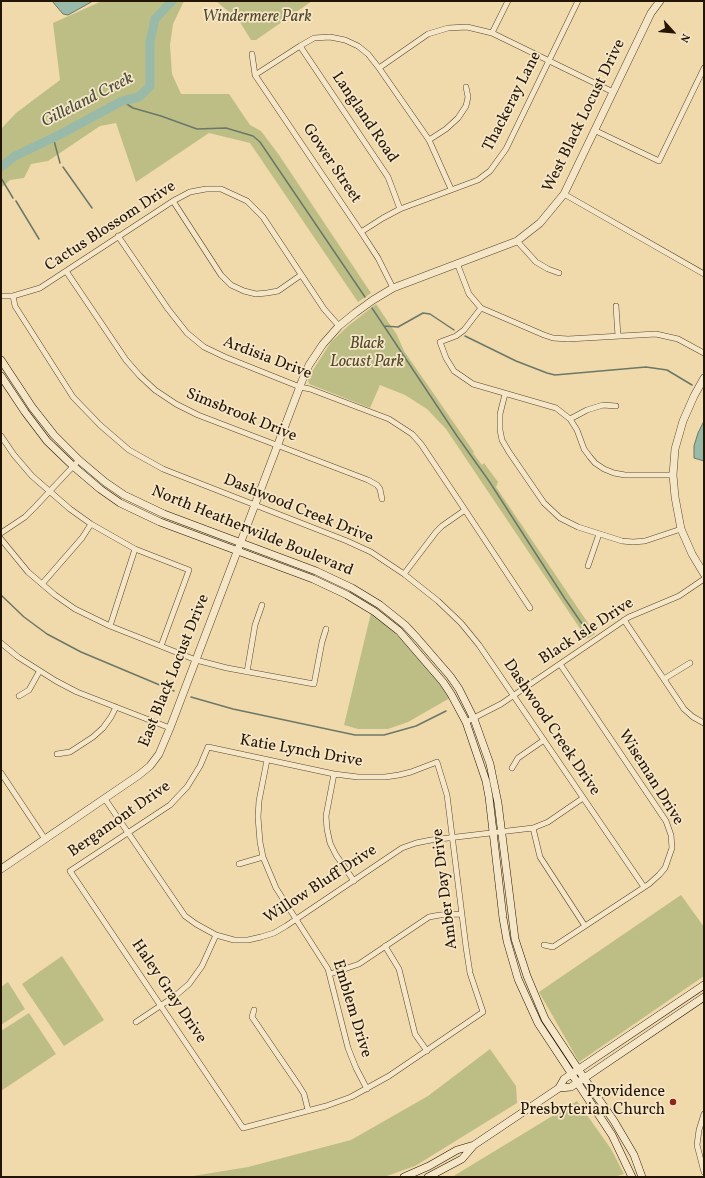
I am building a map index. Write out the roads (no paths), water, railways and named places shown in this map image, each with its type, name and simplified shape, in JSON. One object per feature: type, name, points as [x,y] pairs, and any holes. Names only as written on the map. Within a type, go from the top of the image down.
[{"type":"main road","name":"West Black Locust Drive","points":[[238,551],[300,387],[315,355],[339,326],[373,300],[393,288],[517,241],[540,223],[555,207],[564,194],[596,131],[651,13],[660,1]]},
{"type":"main road","name":"North Heatherwilde Boulevard","points":[[1,360],[32,407],[54,435],[79,460],[105,482],[124,495],[164,514],[334,579],[352,588],[380,605],[405,625],[436,659],[459,689],[474,719],[490,764],[495,783],[516,939],[526,976],[550,1026],[578,1070],[614,1121],[634,1155],[642,1177]]},
{"type":"main road","name":"North Heatherwilde Boulevard","points":[[1,376],[25,412],[47,441],[100,489],[120,503],[160,522],[331,587],[347,595],[375,612],[399,632],[425,660],[451,694],[466,722],[486,781],[490,797],[503,918],[507,941],[518,979],[538,1023],[599,1114],[621,1151],[632,1177]]},
{"type":"main road","points":[[704,378],[690,402],[683,421],[675,449],[673,475],[675,497],[681,529],[692,554],[704,574]]},
{"type":"main road","name":"East Black Locust Drive","points":[[1,868],[139,775],[150,766],[159,754],[238,551]]},
{"type":"main road","points":[[428,1177],[462,1159],[474,1145],[559,1088],[564,1079],[704,985]]},
{"type":"main road","points":[[559,1088],[570,1087],[577,1083],[704,997]]},
{"type":"main road","points":[[538,1023],[540,1022],[550,1026]]},
{"type":"main road","points":[[404,1177],[429,1166],[457,1150],[474,1145]]},
{"type":"street","points":[[492,33],[508,1]]},
{"type":"street","name":"Thackeray Lane","points":[[361,232],[400,209],[478,180],[490,171],[506,148],[578,1]]},
{"type":"street","points":[[379,68],[428,34],[448,28],[467,27],[492,33],[613,92]]},
{"type":"street","points":[[255,75],[314,38],[330,37],[345,40],[358,46],[368,54],[379,68],[429,140],[451,189]]},
{"type":"street","name":"Langland Road","points":[[300,46],[388,177],[400,209]]},
{"type":"street","name":"Gower Street","points":[[252,54],[255,75],[378,258],[393,288]]},
{"type":"street","points":[[596,131],[659,161],[704,68]]},
{"type":"street","points":[[429,140],[446,129],[458,118],[466,106],[468,97],[466,87]]},
{"type":"street","name":"Cactus Blossom Drive","points":[[1,296],[13,296],[40,288],[118,236],[190,192],[206,189],[222,189],[247,201],[263,217],[324,309],[339,326]]},
{"type":"street","points":[[564,194],[704,274]]},
{"type":"street","points":[[173,201],[221,275],[231,285],[244,291],[256,294],[267,293],[278,291],[301,275]]},
{"type":"street","name":"Ardisia Drive","points":[[118,236],[168,309],[187,333],[212,352],[300,387],[310,389],[390,419],[412,434],[421,444],[466,510],[530,608]]},
{"type":"street","points":[[517,241],[536,262],[559,273]]},
{"type":"street","points":[[457,264],[469,294],[481,308],[553,338],[656,334],[678,339],[704,353]]},
{"type":"street","name":"Simsbrook Drive","points":[[66,271],[126,360],[155,390],[176,404],[198,415],[368,480],[377,485],[380,489],[382,499]]},
{"type":"street","name":"Dashwood Creek Drive","points":[[13,296],[15,306],[73,397],[105,430],[129,450],[163,469],[347,541],[371,552],[404,574],[438,601],[461,623],[479,645],[644,887]]},
{"type":"street","points":[[616,306],[618,336]]},
{"type":"street","points":[[481,308],[464,330],[456,336],[440,342],[446,358],[454,371],[473,384],[556,408],[570,419],[577,430],[584,448],[595,463],[604,470],[625,475],[673,475]]},
{"type":"street","points":[[505,394],[500,414],[500,430],[502,440],[544,503],[560,518],[578,527],[622,541],[645,541],[681,529]]},
{"type":"street","points":[[570,419],[587,410],[603,405],[616,406]]},
{"type":"street","points":[[1,436],[14,455],[49,492],[91,524],[136,549],[189,570],[161,646]]},
{"type":"street","points":[[1,533],[25,518],[79,460]]},
{"type":"street","points":[[404,574],[436,532],[442,526],[466,510]]},
{"type":"street","points":[[42,584],[82,538],[91,524]]},
{"type":"street","points":[[588,566],[599,534]]},
{"type":"street","points":[[1,539],[25,568],[42,584],[75,609],[110,626],[196,660],[247,672],[314,684],[326,629]]},
{"type":"street","points":[[110,626],[136,549]]},
{"type":"street","name":"Black Isle Drive","points":[[466,722],[474,719],[514,695],[624,620],[679,596],[704,579]]},
{"type":"street","points":[[247,672],[256,625],[262,605]]},
{"type":"street","points":[[624,620],[684,708],[693,717],[704,723]]},
{"type":"street","points":[[1,643],[18,658],[39,672],[77,692],[170,728]]},
{"type":"street","points":[[664,679],[690,663]]},
{"type":"street","name":"Wiseman Drive","points":[[544,945],[554,947],[644,887],[659,875],[668,861],[672,848],[672,835],[669,828],[560,664]]},
{"type":"street","points":[[19,696],[29,690],[39,672]]},
{"type":"street","points":[[57,754],[70,752],[93,737],[103,728],[116,707]]},
{"type":"street","points":[[512,768],[518,758],[544,740]]},
{"type":"street","name":"Katie Lynch Drive","points":[[208,747],[334,774],[358,777],[385,777],[411,772],[437,762]]},
{"type":"street","name":"Bergamont Drive","points":[[70,871],[170,805],[187,787],[200,766],[208,747]]},
{"type":"street","name":"Emblem Drive","points":[[267,760],[259,801],[258,817],[263,857],[276,888],[321,956],[330,974],[350,1053],[367,1089]]},
{"type":"street","name":"Amber Day Drive","points":[[426,1051],[483,1012],[470,973],[461,914],[447,795],[437,762]]},
{"type":"street","points":[[1,773],[45,839]]},
{"type":"street","points":[[334,774],[326,816],[327,829],[330,843],[336,855],[354,881]]},
{"type":"street","name":"Willow Bluff Drive","points":[[105,799],[185,916],[196,924],[216,934],[234,940],[248,940],[261,938],[274,933],[296,920],[402,848],[416,843],[453,837],[533,828],[548,822],[583,798]]},
{"type":"street","points":[[533,828],[540,857],[585,926]]},
{"type":"street","points":[[239,864],[263,857]]},
{"type":"street","name":"Haley Gray Drive","points":[[70,871],[243,1128],[308,1110]]},
{"type":"street","points":[[330,974],[359,964],[429,917],[461,914]]},
{"type":"street","points":[[136,1022],[179,993],[194,978],[208,954],[216,934]]},
{"type":"street","points":[[254,1010],[252,1017],[300,1086],[304,1094],[308,1110],[334,1104],[367,1089],[426,1051],[416,1034],[399,969],[385,946]]},
{"type":"street","points":[[704,1114],[699,1130],[697,1145],[704,1172]]},
{"type":"street","points":[[621,1151],[629,1147]]},
{"type":"waterway","name":"Gilleland Creek","points":[[1,167],[15,156],[59,135],[122,101],[139,97],[150,86],[150,42],[155,19],[172,1]]},
{"type":"waterway","points":[[122,101],[133,108],[197,129],[226,128],[253,136],[260,142],[365,297]]},
{"type":"waterway","points":[[53,137],[60,163]]},
{"type":"waterway","points":[[63,167],[92,208]]},
{"type":"waterway","points":[[1,178],[13,198]]},
{"type":"waterway","points":[[16,201],[39,239]]},
{"type":"waterway","points":[[372,308],[457,436],[489,481],[589,634]]},
{"type":"waterway","points":[[384,326],[398,327],[423,313],[430,314],[454,330]]},
{"type":"waterway","points":[[465,336],[516,361],[555,375],[646,367],[667,370],[692,385]]},
{"type":"waterway","points":[[1,595],[24,617],[47,634],[81,652],[174,691]]},
{"type":"waterway","points":[[191,697],[233,709],[355,735],[384,735],[416,726],[446,711]]},
{"type":"place","name":"Providence Presbyterian Church","points":[[673,1102]]},
{"type":"park label","name":"Windermere Park","points":[[257,18]]},
{"type":"park label","name":"Black Locust Park","points":[[367,354]]}]
